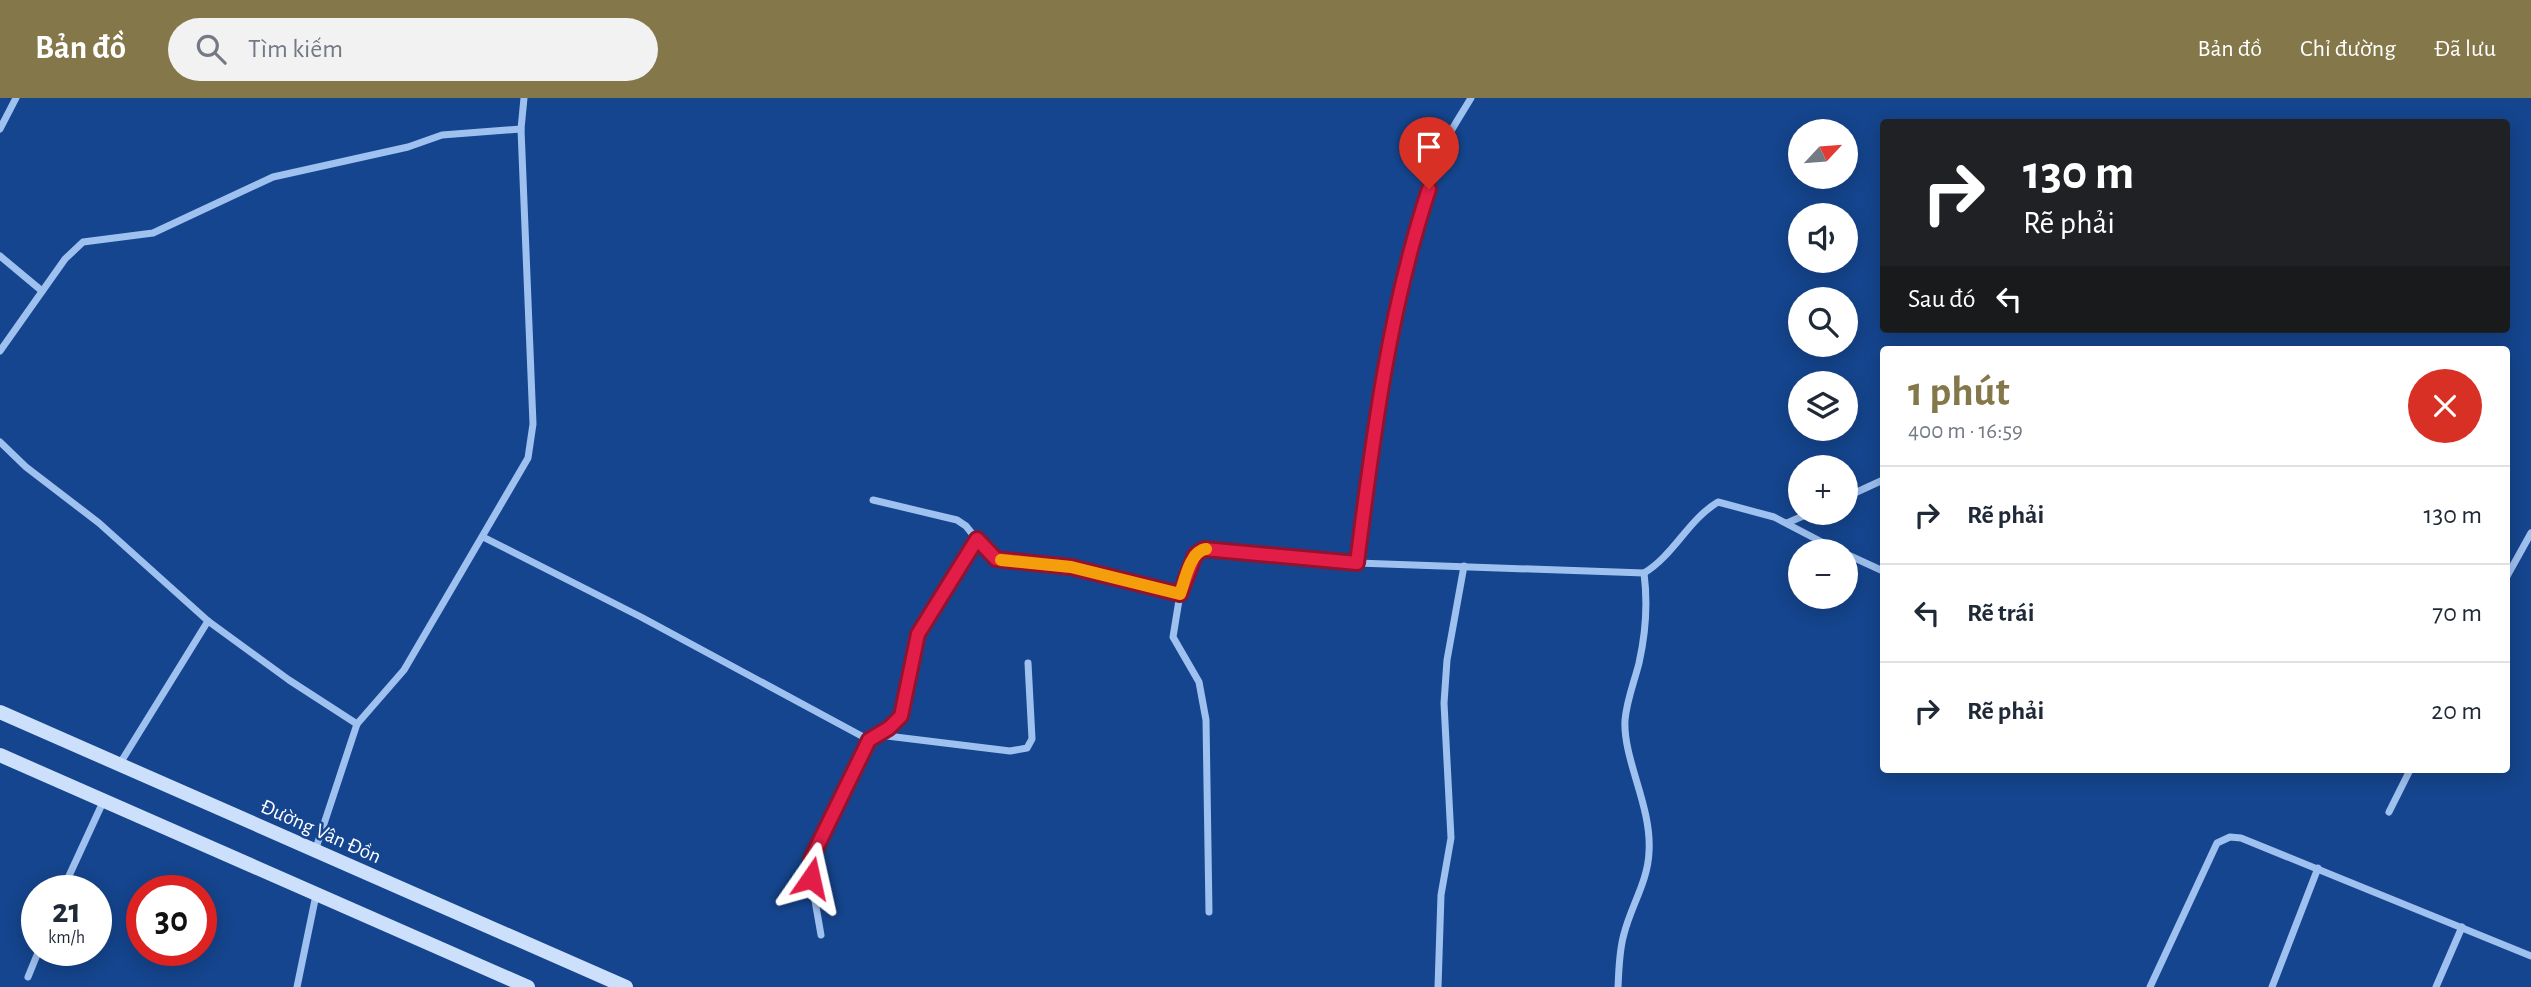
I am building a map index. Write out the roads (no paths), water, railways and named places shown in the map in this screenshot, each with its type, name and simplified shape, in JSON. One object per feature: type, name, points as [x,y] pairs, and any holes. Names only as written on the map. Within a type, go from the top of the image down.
[{"type":"main road","name":"Đường Vân Đồn","points":[[0,712],[626,987]]},
{"type":"main road","points":[[0,755],[528,987]]},
{"type":"street","points":[[0,129],[16,98]]},
{"type":"street","points":[[314,852],[357,724],[404,670],[528,458],[533,424],[521,129],[524,98]]},
{"type":"street","points":[[1357,563],[1389,335],[1416,230],[1443,148],[1471,98]]},
{"type":"street","points":[[0,351],[65,259],[83,242],[153,233],[273,177],[408,147],[442,135],[521,129]]},
{"type":"street","points":[[0,256],[42,291]]},
{"type":"street","points":[[0,442],[26,467],[99,523],[208,621],[289,680],[357,724]]},
{"type":"street","points":[[1858,491],[1880,481]]},
{"type":"street","points":[[873,500],[946,516],[966,526],[996,559],[1071,567],[1180,594]]},
{"type":"street","points":[[1209,912],[1206,720],[1199,682],[1172,637],[1180,594],[1195,555],[1204,549],[1357,563],[1644,573],[1657,565],[1704,510],[1718,502],[1762,513],[1817,539]]},
{"type":"street","points":[[2510,571],[2531,533]]},
{"type":"street","points":[[483,537],[641,617],[869,740]]},
{"type":"street","points":[[821,936],[811,878],[811,859],[869,740],[901,716],[918,634],[977,539]]},
{"type":"street","points":[[1858,560],[1880,570]]},
{"type":"street","points":[[1437,987],[1441,895],[1451,838],[1444,703],[1447,660],[1464,566]]},
{"type":"street","points":[[1618,987],[1623,937],[1646,875],[1650,853],[1645,804],[1625,725],[1628,696],[1646,628],[1648,603],[1644,573]]},
{"type":"street","points":[[119,765],[208,621]]},
{"type":"street","points":[[878,735],[1010,751],[1027,748],[1032,739],[1028,663]]},
{"type":"street","points":[[2389,812],[2408,773]]},
{"type":"street","points":[[69,875],[103,802]]},
{"type":"street","points":[[2150,987],[2217,843],[2230,836],[2318,868],[2531,956]]},
{"type":"street","points":[[2272,987],[2318,868]]},
{"type":"street","points":[[297,987],[316,895]]},
{"type":"street","points":[[2436,987],[2462,927]]},
{"type":"street","points":[[28,977],[32,966]]}]
